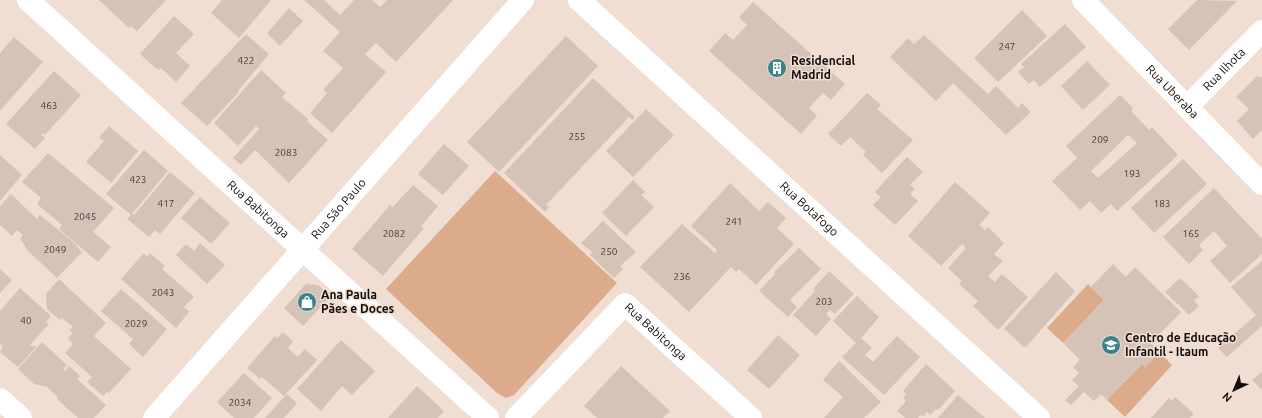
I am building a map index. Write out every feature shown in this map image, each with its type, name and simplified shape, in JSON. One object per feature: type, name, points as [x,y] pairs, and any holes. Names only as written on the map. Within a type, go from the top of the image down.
[{"type":"street","name":"Rua Babitonga","points":[[28,0],[488,418]]},
{"type":"street","name":"Rua São Paulo","points":[[154,418],[523,0]]},
{"type":"street","name":"Rua Botafogo","points":[[579,0],[1039,418]]},
{"type":"street","name":"Rua Uberaba","points":[[1083,0],[1262,184]]},
{"type":"street","name":"Rua Ilhota","points":[[1187,107],[1262,31]]},
{"type":"street","name":"Rua Babitonga","points":[[516,418],[625,304],[751,418]]},
{"type":"street","points":[[0,399],[21,418]]},
{"type":"shaded area","points":[[495,171],[617,283],[514,395],[506,398],[497,393],[386,289]]},
{"type":"shaded area","points":[[1088,284],[1104,300],[1063,343],[1047,328]]},
{"type":"shaded area","points":[[1156,349],[1172,365],[1125,417],[1107,400]]},
{"type":"building","points":[[99,0],[166,0],[137,31],[131,26],[129,28]]},
{"type":"building","points":[[222,0],[271,0],[239,38],[211,13]]},
{"type":"building","points":[[304,0],[324,0],[340,15],[354,0],[372,0],[380,7],[387,0],[453,0],[396,62],[376,43],[365,54],[386,72],[332,133],[310,113],[327,93],[323,90],[343,68],[323,51],[340,32]]},
{"type":"building","points":[[1197,0],[1237,1],[1189,50],[1168,29]]},
{"type":"building","name":"Residencial Madrid","points":[[753,2],[845,84],[831,100],[823,93],[809,108],[817,116],[801,134],[709,51],[725,33],[733,40],[747,25],[739,17]]},
{"type":"building","points":[[289,8],[303,21],[280,46],[267,33]]},
{"type":"building","points":[[1022,10],[1047,36],[998,82],[974,58]]},
{"type":"building","points":[[174,16],[194,34],[176,53],[190,66],[176,82],[161,68],[158,70],[140,54]]},
{"type":"building","points":[[1065,24],[1086,47],[1040,87],[1034,80],[1029,84],[1018,72],[1024,67],[1021,64]]},
{"type":"building","points":[[246,34],[269,54],[238,91],[239,92],[207,126],[181,103]]},
{"type":"building","points":[[924,35],[988,94],[996,86],[1018,108],[1022,103],[1031,112],[1006,135],[953,83],[936,101],[890,57],[908,38],[914,44]]},
{"type":"building","points":[[566,36],[598,66],[499,172],[467,142]]},
{"type":"building","points":[[14,37],[43,62],[0,111],[0,53]]},
{"type":"building","points":[[1087,61],[1110,85],[1083,110],[1061,86]]},
{"type":"building","points":[[261,70],[286,93],[282,97],[308,119],[307,121],[328,140],[289,183],[255,150],[241,165],[233,158],[259,129],[256,126],[238,146],[214,123]]},
{"type":"building","points":[[54,71],[81,95],[45,135],[43,133],[41,135],[45,138],[35,149],[6,124]]},
{"type":"building","points":[[1257,76],[1259,78],[1262,76],[1262,130],[1253,139],[1237,121],[1249,109],[1236,97]]},
{"type":"building","points":[[593,78],[635,117],[632,120],[629,117],[546,205],[549,207],[545,212],[504,173]]},
{"type":"building","points":[[867,93],[881,105],[877,109],[913,140],[882,173],[863,155],[866,152],[850,137],[841,146],[828,134]]},
{"type":"building","points":[[1120,95],[1133,108],[1131,111],[1149,130],[1152,127],[1178,155],[1117,211],[1111,204],[1101,213],[1090,201],[1080,210],[1052,181],[1077,158],[1066,146]],"holes":[[[1128,135],[1137,143],[1098,178],[1091,171]]]},
{"type":"building","points":[[646,109],[674,135],[633,177],[606,151]]},
{"type":"building","points":[[109,126],[138,151],[111,183],[86,162],[104,141],[99,137]]},
{"type":"building","points":[[444,144],[469,166],[443,195],[418,174]]},
{"type":"building","points":[[144,150],[168,171],[132,214],[134,215],[170,172],[195,193],[160,234],[155,230],[149,237],[127,219],[131,215],[106,194]]},
{"type":"building","points":[[48,153],[114,208],[93,232],[111,247],[98,262],[59,229],[62,225],[37,204],[41,198],[22,182]]},
{"type":"building","points":[[0,155],[22,175],[0,201]]},
{"type":"building","points":[[907,157],[923,172],[910,185],[915,189],[910,194],[918,201],[895,225],[873,205],[881,197],[875,192]]},
{"type":"building","points":[[1183,159],[1207,184],[1154,233],[1131,208]]},
{"type":"building","points":[[633,180],[645,192],[641,195],[654,207],[626,236],[602,213]]},
{"type":"building","points":[[955,182],[990,213],[979,225],[985,230],[988,227],[1004,243],[994,254],[1003,261],[988,276],[995,282],[1002,274],[1028,297],[998,330],[973,306],[978,301],[959,284],[962,281],[948,268],[966,248],[962,244],[941,266],[908,236]]},
{"type":"building","points":[[730,183],[759,211],[768,202],[786,218],[777,228],[794,244],[756,285],[739,269],[736,272],[731,267],[689,312],[640,267],[682,224],[715,253],[717,250],[691,226]]},
{"type":"building","points":[[413,185],[438,206],[421,226],[424,228],[383,276],[352,249],[390,205],[393,207]]},
{"type":"building","points":[[1214,188],[1262,239],[1262,254],[1230,283],[1210,261],[1227,246],[1214,231],[1199,245],[1203,250],[1189,264],[1163,237]]},
{"type":"building","points":[[11,194],[37,219],[40,215],[78,246],[77,247],[82,252],[57,278],[28,251],[20,238],[23,235],[17,230],[12,236],[0,225],[0,206]]},
{"type":"building","points":[[200,197],[230,223],[211,244],[181,218]]},
{"type":"building","points":[[603,221],[636,252],[620,266],[623,269],[614,278],[590,255],[592,252],[581,243]]},
{"type":"building","points":[[200,243],[225,265],[207,284],[176,255],[186,244],[194,251]]},
{"type":"building","points":[[799,248],[821,269],[790,300],[797,307],[788,317],[759,291],[775,274],[774,272]]},
{"type":"building","points":[[144,253],[147,257],[150,253],[165,266],[162,269],[194,297],[184,307],[189,312],[176,328],[121,279]]},
{"type":"building","points":[[1262,261],[1262,326],[1227,357],[1218,348],[1256,315],[1231,287]]},
{"type":"building","points":[[1113,264],[1126,277],[1135,267],[1181,312],[1151,343],[1156,349],[1153,352],[1156,356],[1145,368],[1141,364],[1107,400],[1101,394],[1094,401],[1084,392],[1071,405],[1065,400],[1079,386],[1072,380],[1079,373],[1073,367],[1080,360],[1063,343],[1104,300],[1091,287]]},
{"type":"building","points":[[0,269],[12,280],[0,293]]},
{"type":"building","points":[[829,271],[854,294],[835,314],[830,310],[826,314],[831,319],[816,336],[793,315],[815,291],[813,289]]},
{"type":"building","points":[[1056,272],[1075,291],[1027,346],[1024,347],[1004,329]]},
{"type":"building","points":[[1180,278],[1199,296],[1194,301],[1199,306],[1189,315],[1165,292]]},
{"type":"building","points":[[59,279],[106,323],[94,336],[131,369],[109,393],[107,392],[103,396],[87,382],[92,377],[65,353],[73,344],[68,338],[73,333],[69,330],[73,327],[62,318],[60,320],[47,309],[46,294]]},
{"type":"building","name":"Ana Paula Pães e Doces","points":[[306,284],[318,285],[331,296],[303,326],[284,308]]},
{"type":"building","points":[[20,288],[51,316],[46,322],[49,324],[30,345],[36,347],[18,367],[0,352],[3,346],[0,344],[0,311]]},
{"type":"building","points":[[121,289],[167,329],[143,357],[129,344],[133,339],[101,311]]},
{"type":"building","points":[[857,296],[879,317],[861,338],[872,348],[865,355],[873,362],[897,336],[920,357],[884,395],[842,357],[856,343],[833,321]]},
{"type":"building","points":[[283,332],[293,341],[288,348],[298,357],[305,349],[317,360],[284,396],[262,377],[260,379],[247,368],[275,336],[277,338]]},
{"type":"building","points":[[778,335],[800,355],[769,389],[747,370]]},
{"type":"building","points":[[341,340],[375,371],[352,395],[342,386],[321,411],[297,389]]},
{"type":"building","points":[[42,342],[67,365],[63,369],[65,371],[69,366],[80,376],[77,379],[106,405],[94,418],[78,418],[57,399],[58,397],[47,387],[34,384],[18,369]]},
{"type":"building","points":[[839,361],[881,402],[864,418],[824,418],[843,397],[823,380]]},
{"type":"building","points":[[926,364],[955,391],[938,410],[936,409],[930,415],[927,412],[923,417],[921,414],[918,418],[905,418],[897,411],[906,401],[903,398],[906,394],[903,391]]},
{"type":"building","points":[[621,366],[670,411],[663,418],[597,418],[584,406]]},
{"type":"building","points":[[1262,372],[1262,390],[1252,380]]},
{"type":"building","points":[[244,373],[272,398],[254,418],[234,418],[217,402]]},
{"type":"building","points":[[417,386],[444,411],[438,418],[388,418]]},
{"type":"building","points":[[287,394],[297,403],[284,418],[265,418]]},
{"type":"building","points":[[958,395],[985,418],[938,418]]},
{"type":"building","points":[[1175,397],[1194,414],[1190,418],[1151,418],[1169,398],[1172,401]]},
{"type":"place","name":"Residencial Madrid","points":[[777,68]]},
{"type":"place","name":"Ana Paula Pães e Doces","points":[[307,302]]},
{"type":"place","name":"Centro de Educação Infantil - Itaum","points":[[1111,345]]}]
